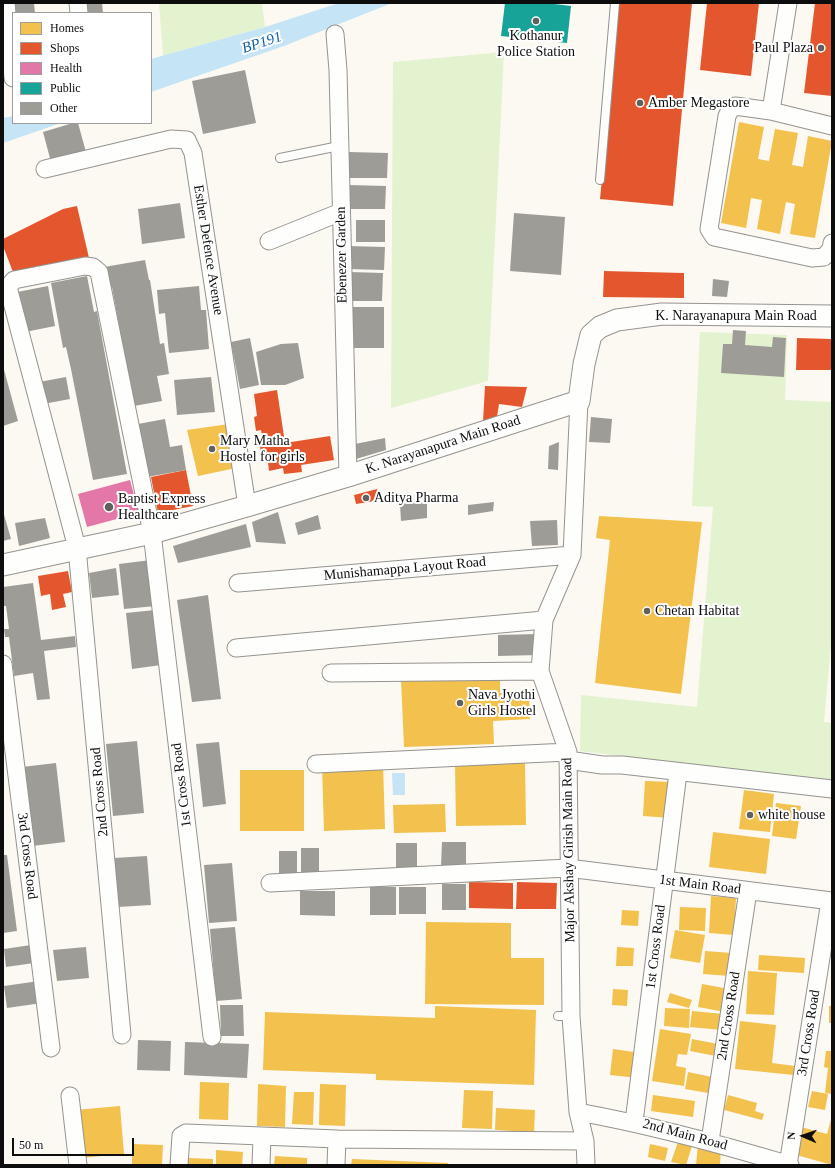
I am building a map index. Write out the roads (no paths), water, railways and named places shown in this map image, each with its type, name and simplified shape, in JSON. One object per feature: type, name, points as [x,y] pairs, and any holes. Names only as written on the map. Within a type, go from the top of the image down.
[{"type":"street","points":[[6,3],[12,67]]},
{"type":"street","points":[[772,111],[788,3]]},
{"type":"street","name":"Ebenezer Garden","points":[[335,34],[348,476]]},
{"type":"street","points":[[832,126],[772,111],[735,106],[730,110],[727,116],[709,229],[714,237],[812,258],[824,257],[831,249],[832,243]]},
{"type":"street","name":"Esther Defence Avenue","points":[[45,169],[171,139],[187,140],[193,153],[246,506]]},
{"type":"street","points":[[269,241],[341,212]]},
{"type":"street","name":"1st Cross Road","points":[[77,548],[8,287],[14,280],[85,266],[93,267],[99,272],[152,533],[212,1037]]},
{"type":"street","name":"K. Narayanapura Main Road","points":[[3,565],[152,533],[348,476],[579,401],[584,364],[591,335],[600,327],[616,320],[662,314],[832,316]]},
{"type":"street","name":"Major Akshay Girish Main Road","points":[[579,401],[572,555],[544,620],[540,671],[568,756],[568,868],[565,1016],[578,1112],[585,1141],[586,1165]]},
{"type":"street","name":"2nd Cross Road","points":[[77,548],[122,1035]]},
{"type":"street","name":"Munishamappa Layout Road","points":[[238,583],[572,555]]},
{"type":"street","points":[[236,648],[544,620]]},
{"type":"street","name":"3rd Cross Road","points":[[3,664],[51,1048]]},
{"type":"street","points":[[331,673],[540,671]]},
{"type":"street","points":[[316,764],[568,756],[602,765],[622,765],[832,789]]},
{"type":"street","name":"1st Cross Road","points":[[634,1122],[678,772]]},
{"type":"street","name":"1st Main Road","points":[[270,883],[568,868],[831,901]]},
{"type":"street","name":"2nd Cross Road","points":[[710,1141],[748,891]]},
{"type":"street","name":"3rd Cross Road","points":[[789,1165],[831,901]]},
{"type":"street","points":[[70,1096],[78,1165]]},
{"type":"street","name":"2nd Main Road","points":[[578,1112],[634,1122],[710,1141],[789,1165]]},
{"type":"street","points":[[179,1165],[181,1136],[186,1133],[337,1139],[585,1141]]},
{"type":"street","points":[[261,1165],[262,1137]]},
{"type":"street","points":[[336,1165],[337,1139]]},
{"type":"lane","points":[[600,180],[615,3]]},
{"type":"lane","points":[[280,158],[339,146]]},
{"type":"water","name":"BP191","points":[[339,3],[392,3],[284,46],[152,92],[152,59],[265,27]]},
{"type":"water","points":[[12,116],[12,124],[58,124],[3,143],[3,118]]},
{"type":"water","points":[[392,773],[405,773],[405,795],[393,795]]},
{"type":"place","name":"Kothanur Police Station","points":[[536,21]]},
{"type":"place","name":"Paul Plaza","points":[[821,48]]},
{"type":"place","name":"Amber Megastore","points":[[640,103]]},
{"type":"place","name":"Mary Matha Hostel for girls","points":[[212,449]]},
{"type":"place","name":"Aditya Pharma","points":[[366,498]]},
{"type":"place","name":"Baptist Express Healthcare","points":[[109,507]]},
{"type":"place","name":"Chetan Habitat","points":[[647,611]]},
{"type":"place","name":"Nava Jyothi Girls Hostel","points":[[460,703]]},
{"type":"place","name":"white house","points":[[750,815]]}]
